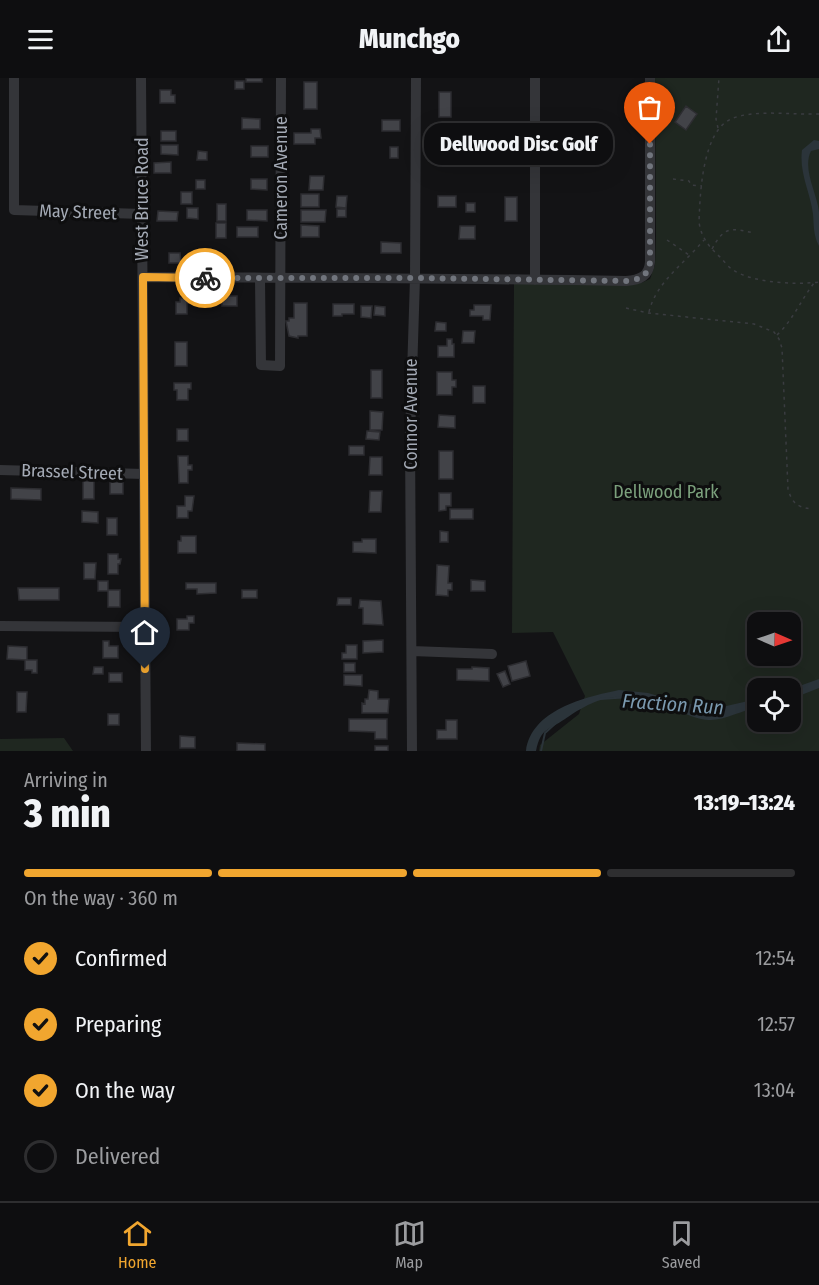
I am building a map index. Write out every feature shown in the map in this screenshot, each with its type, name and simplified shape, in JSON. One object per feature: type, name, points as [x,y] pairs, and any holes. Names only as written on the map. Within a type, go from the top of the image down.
[{"type":"street","name":"May Street","points":[[14,78],[14,210],[142,214]]},
{"type":"street","name":"West Bruce Road","points":[[141,78],[146,751]]},
{"type":"street","name":"Cameron Avenue","points":[[260,279],[261,365],[280,366],[281,78]]},
{"type":"street","name":"Connor Avenue","points":[[412,751],[410,438],[415,278],[416,78]]},
{"type":"street","points":[[535,78],[535,280]]},
{"type":"street","points":[[143,277],[626,281],[641,279],[646,274],[650,262],[650,78]]},
{"type":"street","name":"Brassel Street","points":[[0,470],[144,474]]},
{"type":"street","points":[[0,626],[145,627]]},
{"type":"street","points":[[412,651],[492,654]]},
{"type":"path","points":[[718,129],[716,119],[719,78]]},
{"type":"path","points":[[819,114],[747,116],[730,119],[718,129],[709,148],[699,222],[704,240],[711,250],[731,269],[744,276],[765,281],[819,282]]},
{"type":"path","points":[[673,179],[703,186]]},
{"type":"path","points":[[711,250],[722,234],[729,229],[754,233]]},
{"type":"path","points":[[667,240],[690,256]]},
{"type":"path","points":[[648,313],[661,287],[704,240]]},
{"type":"path","points":[[777,335],[787,326],[803,297],[815,282]]},
{"type":"path","points":[[626,308],[648,313],[754,324],[777,335],[782,348],[788,489],[790,499],[795,505],[811,509]]},
{"type":"green space","name":"Dellwood Park","points":[[655,78],[819,78],[819,751],[539,751],[540,745],[579,714],[585,696],[553,632],[512,633],[514,283],[641,283],[650,279],[655,265]]},
{"type":"green space","points":[[64,738],[73,751],[0,751],[0,739]]},
{"type":"water","points":[[814,140],[819,141],[819,149],[811,151],[808,165],[819,212],[819,246],[801,158],[802,150]]},
{"type":"water","points":[[819,679],[819,688],[801,695],[801,685]]},
{"type":"water","points":[[619,690],[648,693],[682,703],[722,707],[747,701],[747,710],[709,720],[646,701],[620,697],[607,698],[580,709],[549,728],[540,738],[536,751],[526,751],[530,737],[538,725],[562,708]]},
{"type":"building","points":[[246,78],[262,78],[262,82],[246,82]]},
{"type":"building","points":[[235,81],[244,81],[244,89],[235,89]]},
{"type":"building","points":[[304,82],[317,82],[317,109],[304,109]]},
{"type":"building","points":[[160,90],[171,90],[171,95],[175,95],[175,103],[160,103]]},
{"type":"building","points":[[439,92],[451,92],[451,117],[439,117]]},
{"type":"building","points":[[686,106],[697,114],[686,130],[675,122]]},
{"type":"building","points":[[242,118],[260,119],[260,129],[242,129]]},
{"type":"building","points":[[382,120],[400,120],[400,131],[382,131]]},
{"type":"building","points":[[311,129],[320,129],[321,138],[315,138],[315,144],[294,144],[294,133],[311,133]]},
{"type":"building","points":[[161,131],[176,131],[176,141],[161,141]]},
{"type":"building","points":[[161,145],[178,145],[178,155],[161,154]]},
{"type":"building","points":[[251,146],[268,146],[268,157],[251,157]]},
{"type":"building","points":[[390,147],[398,147],[398,158],[390,158]]},
{"type":"building","points":[[198,151],[207,152],[207,160],[197,160]]},
{"type":"building","points":[[171,162],[171,173],[154,173],[154,163]]},
{"type":"building","points":[[310,176],[324,176],[323,190],[309,190]]},
{"type":"building","points":[[251,179],[267,179],[267,190],[251,189]]},
{"type":"building","points":[[196,180],[205,180],[205,189],[196,189]]},
{"type":"building","points":[[181,192],[192,192],[192,204],[181,204]]},
{"type":"building","points":[[301,194],[319,194],[319,207],[301,207]]},
{"type":"building","points":[[337,196],[347,196],[346,208],[336,207]]},
{"type":"building","points":[[438,196],[456,196],[456,207],[438,207]]},
{"type":"building","points":[[505,197],[517,197],[517,221],[505,221]]},
{"type":"building","points":[[466,203],[475,203],[475,212],[466,212]]},
{"type":"building","points":[[217,204],[226,204],[226,221],[217,221]]},
{"type":"building","points":[[187,208],[198,208],[198,219],[187,218]]},
{"type":"building","points":[[337,209],[346,209],[346,217],[337,217]]},
{"type":"building","points":[[247,210],[267,210],[267,221],[247,220]]},
{"type":"building","points":[[301,210],[326,210],[325,222],[301,222]]},
{"type":"building","points":[[158,211],[178,212],[177,221],[157,221]]},
{"type":"building","points":[[216,223],[226,223],[226,238],[216,238]]},
{"type":"building","points":[[301,225],[319,226],[319,237],[301,237]]},
{"type":"building","points":[[460,226],[475,226],[475,239],[459,239]]},
{"type":"building","points":[[237,227],[258,227],[258,237],[237,237]]},
{"type":"building","points":[[381,242],[401,243],[401,253],[381,253]]},
{"type":"building","points":[[169,253],[180,253],[181,263],[169,263]]},
{"type":"building","points":[[201,260],[210,260],[210,268],[201,268]]},
{"type":"building","points":[[222,296],[237,296],[237,306],[222,306]]},
{"type":"building","points":[[180,298],[190,298],[190,303],[187,303],[187,314],[176,314],[176,302],[180,302]]},
{"type":"building","points":[[294,303],[307,303],[307,336],[298,336],[298,338],[289,336],[286,321],[294,318]]},
{"type":"building","points":[[333,304],[354,304],[354,314],[333,316]]},
{"type":"building","points":[[474,305],[491,305],[490,320],[483,320],[483,316],[470,316],[470,310],[474,310]]},
{"type":"building","points":[[361,306],[372,306],[371,318],[361,317]]},
{"type":"building","points":[[375,306],[385,307],[385,316],[374,315]]},
{"type":"building","points":[[436,322],[446,323],[446,331],[435,331]]},
{"type":"building","points":[[463,331],[475,331],[474,343],[462,343]]},
{"type":"building","points":[[447,339],[452,339],[452,344],[454,344],[454,357],[438,357],[438,346],[447,346]]},
{"type":"building","points":[[175,342],[187,342],[187,366],[175,366]]},
{"type":"building","points":[[371,370],[382,370],[382,398],[371,398]]},
{"type":"building","points":[[437,372],[452,372],[452,380],[456,380],[456,387],[452,387],[452,395],[437,395]]},
{"type":"building","points":[[174,383],[191,383],[191,389],[188,389],[188,400],[177,400]]},
{"type":"building","points":[[473,386],[485,386],[485,403],[473,403]]},
{"type":"building","points":[[370,411],[383,412],[382,430],[370,430]]},
{"type":"building","points":[[439,415],[455,416],[455,428],[438,427]]},
{"type":"building","points":[[177,429],[188,429],[188,441],[177,441]]},
{"type":"building","points":[[367,431],[380,432],[379,440],[366,439]]},
{"type":"building","points":[[349,446],[364,446],[364,455],[349,455]]},
{"type":"building","points":[[439,451],[453,451],[453,479],[439,479]]},
{"type":"building","points":[[178,456],[188,456],[188,465],[192,465],[192,470],[188,470],[188,483],[179,483]]},
{"type":"building","points":[[370,457],[382,457],[382,475],[369,475]]},
{"type":"building","points":[[83,481],[94,481],[94,499],[83,499]]},
{"type":"building","points":[[110,482],[123,482],[123,494],[110,494]]},
{"type":"building","points":[[11,488],[41,489],[41,500],[11,499]]},
{"type":"building","points":[[370,491],[382,491],[381,512],[369,512]]},
{"type":"building","points":[[439,493],[451,493],[451,506],[446,506],[446,510],[439,511]]},
{"type":"building","points":[[185,496],[194,496],[192,511],[188,511],[188,518],[177,518],[177,506],[185,506]]},
{"type":"building","points":[[450,509],[473,509],[473,519],[450,519]]},
{"type":"building","points":[[82,511],[98,512],[98,523],[82,522]]},
{"type":"building","points":[[107,518],[117,518],[117,535],[107,535]]},
{"type":"building","points":[[440,531],[448,532],[448,542],[440,542]]},
{"type":"building","points":[[181,536],[196,536],[196,553],[178,553],[178,541],[181,541]]},
{"type":"building","points":[[362,539],[376,539],[376,553],[353,552],[353,542],[362,542]]},
{"type":"building","points":[[108,554],[118,554],[118,559],[121,559],[118,564],[118,574],[108,574]]},
{"type":"building","points":[[84,563],[96,563],[95,579],[84,579]]},
{"type":"building","points":[[437,565],[449,566],[448,583],[452,583],[452,590],[448,590],[448,596],[436,595]]},
{"type":"building","points":[[471,580],[485,581],[485,591],[471,591]]},
{"type":"building","points":[[98,581],[108,581],[108,591],[98,591]]},
{"type":"building","points":[[186,583],[216,583],[216,593],[197,594],[197,589],[186,589]]},
{"type":"building","points":[[18,588],[59,588],[59,600],[19,600]]},
{"type":"building","points":[[108,590],[120,590],[120,607],[108,607]]},
{"type":"building","points":[[242,590],[257,590],[257,598],[242,598]]},
{"type":"building","points":[[338,598],[351,598],[351,605],[337,605]]},
{"type":"building","points":[[360,600],[381,601],[383,625],[363,624],[363,608],[359,608]]},
{"type":"building","points":[[187,616],[194,616],[194,623],[189,623],[189,630],[177,630],[177,619],[187,619]]},
{"type":"building","points":[[383,640],[383,652],[363,653],[363,641]]},
{"type":"building","points":[[103,641],[109,641],[109,646],[118,646],[118,658],[103,658]]},
{"type":"building","points":[[346,645],[357,645],[357,659],[342,659],[342,653],[346,653]]},
{"type":"building","points":[[8,646],[27,647],[27,660],[7,659]]},
{"type":"building","points":[[25,660],[37,660],[37,673],[25,670]]},
{"type":"building","points":[[526,661],[530,676],[512,681],[508,666]]},
{"type":"building","points":[[344,663],[355,663],[355,672],[344,672]]},
{"type":"building","points":[[94,667],[103,667],[103,674],[93,674]]},
{"type":"building","points":[[472,667],[489,668],[489,681],[457,680],[457,669],[472,669]]},
{"type":"building","points":[[505,671],[510,684],[503,687],[497,674]]},
{"type":"building","points":[[109,673],[122,673],[122,682],[109,682]]},
{"type":"building","points":[[344,675],[362,675],[362,686],[344,685]]},
{"type":"building","points":[[369,690],[378,691],[378,699],[389,699],[388,713],[362,713],[362,703],[365,704],[365,699],[368,699]]},
{"type":"building","points":[[17,692],[27,692],[26,712],[17,712]]},
{"type":"building","points":[[108,714],[119,714],[119,725],[108,725]]},
{"type":"building","points":[[349,719],[387,719],[387,739],[375,739],[375,732],[349,731]]},
{"type":"building","points":[[446,720],[457,720],[457,739],[437,739],[437,730],[446,730]]},
{"type":"building","points":[[180,736],[195,737],[195,748],[180,748]]},
{"type":"building","points":[[237,743],[265,744],[265,751],[237,751]]},
{"type":"building","points":[[375,746],[388,746],[388,751],[375,751]]},
{"type":"waterway","name":"Fraction Run","points":[[600,699],[630,697]]},
{"type":"waterway","name":"Fraction Run","points":[[541,751],[545,733],[556,723]]},
{"type":"way so far","points":[[205,278],[626,281],[641,279],[649,269],[650,262],[650,144]]},
{"type":"place","name":"Dellwood Disc Golf","points":[[650,144]]},
{"type":"route","points":[[145,669],[143,277],[205,278]]}]
